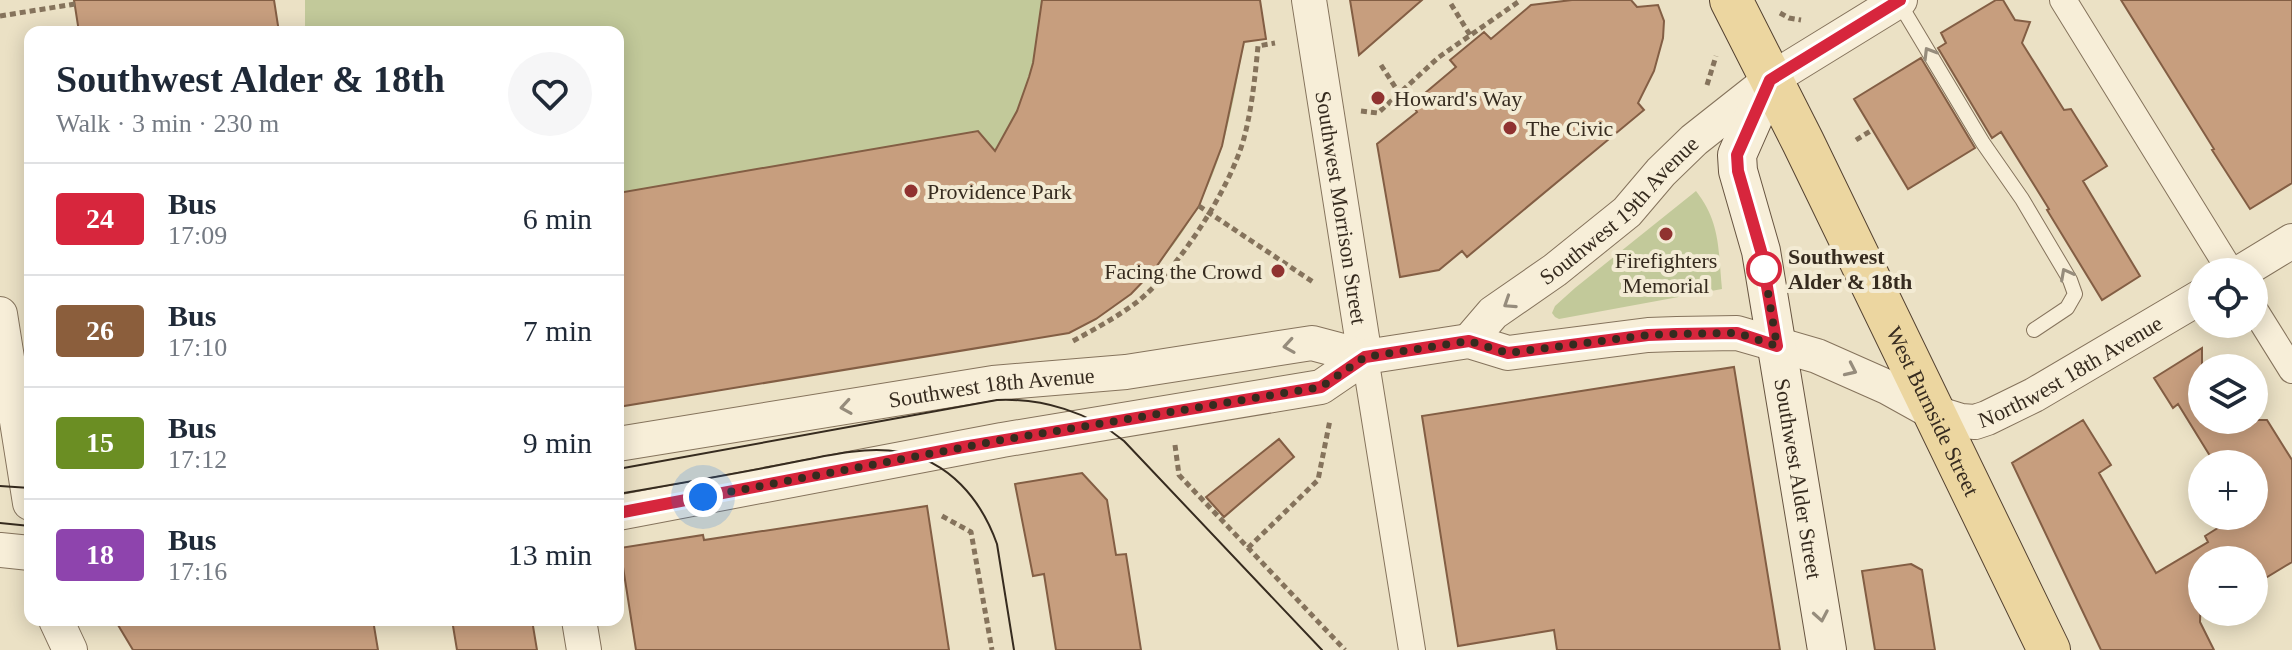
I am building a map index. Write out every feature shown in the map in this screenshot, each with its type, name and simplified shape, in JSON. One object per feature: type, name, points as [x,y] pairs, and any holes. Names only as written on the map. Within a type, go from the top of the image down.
[{"type":"main road","name":"West Burnside Street","points":[[1731,0],[2049,650]]},
{"type":"main road","name":"Southwest Alder Street","points":[[1770,80],[1737,155],[1738,171],[1761,251],[1827,650]]},
{"type":"street","name":"Southwest Morrison Street","points":[[1309,0],[1412,650]]},
{"type":"street","points":[[2063,0],[2222,258]]},
{"type":"street","name":"Southwest 19th Avenue","points":[[1469,341],[1493,313],[1555,270],[1627,212],[1694,140],[1770,80],[1884,4]]},
{"type":"street","points":[[2264,258],[2292,241]]},
{"type":"street","name":"Northwest 18th Avenue","points":[[1932,412],[1961,421],[1975,422],[1987,418],[2034,395],[2188,304]]},
{"type":"street","points":[[0,314],[18,459],[24,481]]},
{"type":"street","points":[[2268,331],[2292,370]]},
{"type":"street","name":"Southwest 18th Avenue","points":[[624,443],[993,383],[1126,372],[1312,343],[1365,357],[1469,341],[1508,353],[1677,334],[1737,333],[1832,361],[1932,412]]},
{"type":"street","name":"Southwest 18th Avenue","points":[[624,512],[963,447],[1321,387],[1365,357]]},
{"type":"street","points":[[0,550],[24,552]]},
{"type":"street","points":[[59,626],[70,650]]},
{"type":"street","points":[[580,626],[584,650]]},
{"type":"lane","points":[[1884,4],[2022,199],[2070,280],[2075,294],[2067,308],[2034,330]]},
{"type":"path","points":[[1327,107],[1378,113],[1439,57],[1521,0]]},
{"type":"path","points":[[0,16],[75,4]]},
{"type":"path","points":[[1451,4],[1470,35]]},
{"type":"path","points":[[1066,345],[1138,301],[1169,269],[1209,213],[1228,181],[1244,139],[1258,46],[1275,43]]},
{"type":"path","points":[[1381,65],[1399,93]]},
{"type":"path","points":[[1856,140],[1872,130]]},
{"type":"path","points":[[1199,206],[1313,282]]},
{"type":"path","points":[[1248,548],[1318,480],[1331,416]]},
{"type":"path","points":[[1174,440],[1179,475],[1345,650]]},
{"type":"path","points":[[942,516],[971,532],[992,650]]},
{"type":"green space","name":"Providence Park","points":[[305,0],[1260,0],[1266,39],[1244,42],[1223,144],[1213,175],[1184,230],[1145,278],[1096,317],[1069,333],[624,406],[624,26],[305,26]]},
{"type":"green space","points":[[1696,191],[1714,226],[1722,289],[1559,319],[1555,317],[1552,313],[1555,306],[1575,288]]},
{"type":"building","points":[[74,0],[274,0],[278,26],[78,26]]},
{"type":"building","name":"Providence Park","points":[[1042,0],[1260,0],[1266,39],[1244,42],[1222,146],[1199,206],[1154,270],[1131,294],[1096,319],[1069,333],[624,406],[624,192],[978,131],[995,151],[1017,111],[1033,63]]},
{"type":"building","points":[[1350,0],[1422,0],[1359,55]]},
{"type":"building","name":"The Civic","points":[[1572,0],[1631,0],[1637,7],[1658,5],[1664,21],[1663,38],[1654,71],[1638,103],[1644,110],[1467,257],[1462,251],[1439,270],[1400,277],[1377,144],[1417,112],[1412,104],[1456,67],[1450,60],[1484,32],[1491,39],[1531,5]]},
{"type":"building","points":[[1996,0],[2003,0],[2015,20],[2030,22],[2022,43],[2064,110],[2071,109],[2107,166],[2083,181],[2140,276],[2102,300],[2001,132],[1992,138],[1938,48],[1946,43],[1941,33]]},
{"type":"building","points":[[2121,0],[2292,0],[2292,183],[2250,209]]},
{"type":"building","points":[[1921,58],[1975,148],[1908,189],[1854,99]]},
{"type":"building","points":[[2188,357],[2188,420],[2178,404],[2173,408],[2154,378]]},
{"type":"building","points":[[1734,367],[1780,650],[1557,650],[1554,630],[1458,646],[1422,416]]},
{"type":"building","points":[[2083,420],[2111,465],[2099,473],[2156,573],[2188,554],[2188,626],[2202,626],[2214,650],[2101,650],[2012,463]]},
{"type":"building","points":[[2268,422],[2292,460],[2292,562],[2268,577],[2268,546],[2201,546],[2208,542],[2205,536],[2215,530],[2268,530],[2268,450],[2206,450],[2196,434],[2268,434]]},
{"type":"building","points":[[1279,439],[1294,457],[1224,517],[1206,497]]},
{"type":"building","points":[[1082,473],[1107,500],[1116,555],[1126,554],[1141,650],[1056,650],[1044,574],[1033,576],[1015,484]]},
{"type":"building","points":[[927,506],[949,650],[636,650],[624,574],[624,547],[703,535],[704,540]]},
{"type":"building","points":[[1911,564],[1922,570],[1935,650],[1875,650],[1862,571]]},
{"type":"building","points":[[119,626],[374,626],[378,650],[133,650]]},
{"type":"building","points":[[453,626],[533,626],[537,650],[457,650]]},
{"type":"tram line","points":[[624,468],[997,400],[1048,404],[1096,422],[1124,441],[1322,650]]},
{"type":"tram line","points":[[624,493],[869,450],[900,452],[918,457],[934,464],[961,484],[990,527],[997,544],[1014,650]]},
{"type":"tram line","points":[[0,486],[24,488]]},
{"type":"tram line","points":[[0,523],[24,525]]},
{"type":"bus line","name":"24","points":[[624,512],[963,447],[1321,387],[1365,357],[1469,341],[1508,353],[1648,335],[1737,333],[1777,346],[1761,251],[1738,171],[1737,155],[1770,80],[1900,0]]},
{"type":"place","name":"Howard's Way","points":[[1378,98]]},
{"type":"place","name":"The Civic","points":[[1510,128]]},
{"type":"place","name":"Providence Park","points":[[911,191]]},
{"type":"place","name":"Firefighters Memorial","points":[[1666,234]]},
{"type":"place","name":"Southwest Alder & 18th","points":[[1764,269]]},
{"type":"place","name":"Facing the Crowd","points":[[1278,271]]},
{"type":"route","points":[[703,497],[1002,440],[1321,387],[1365,357],[1469,341],[1508,353],[1648,335],[1737,333],[1777,346],[1764,269]]}]
